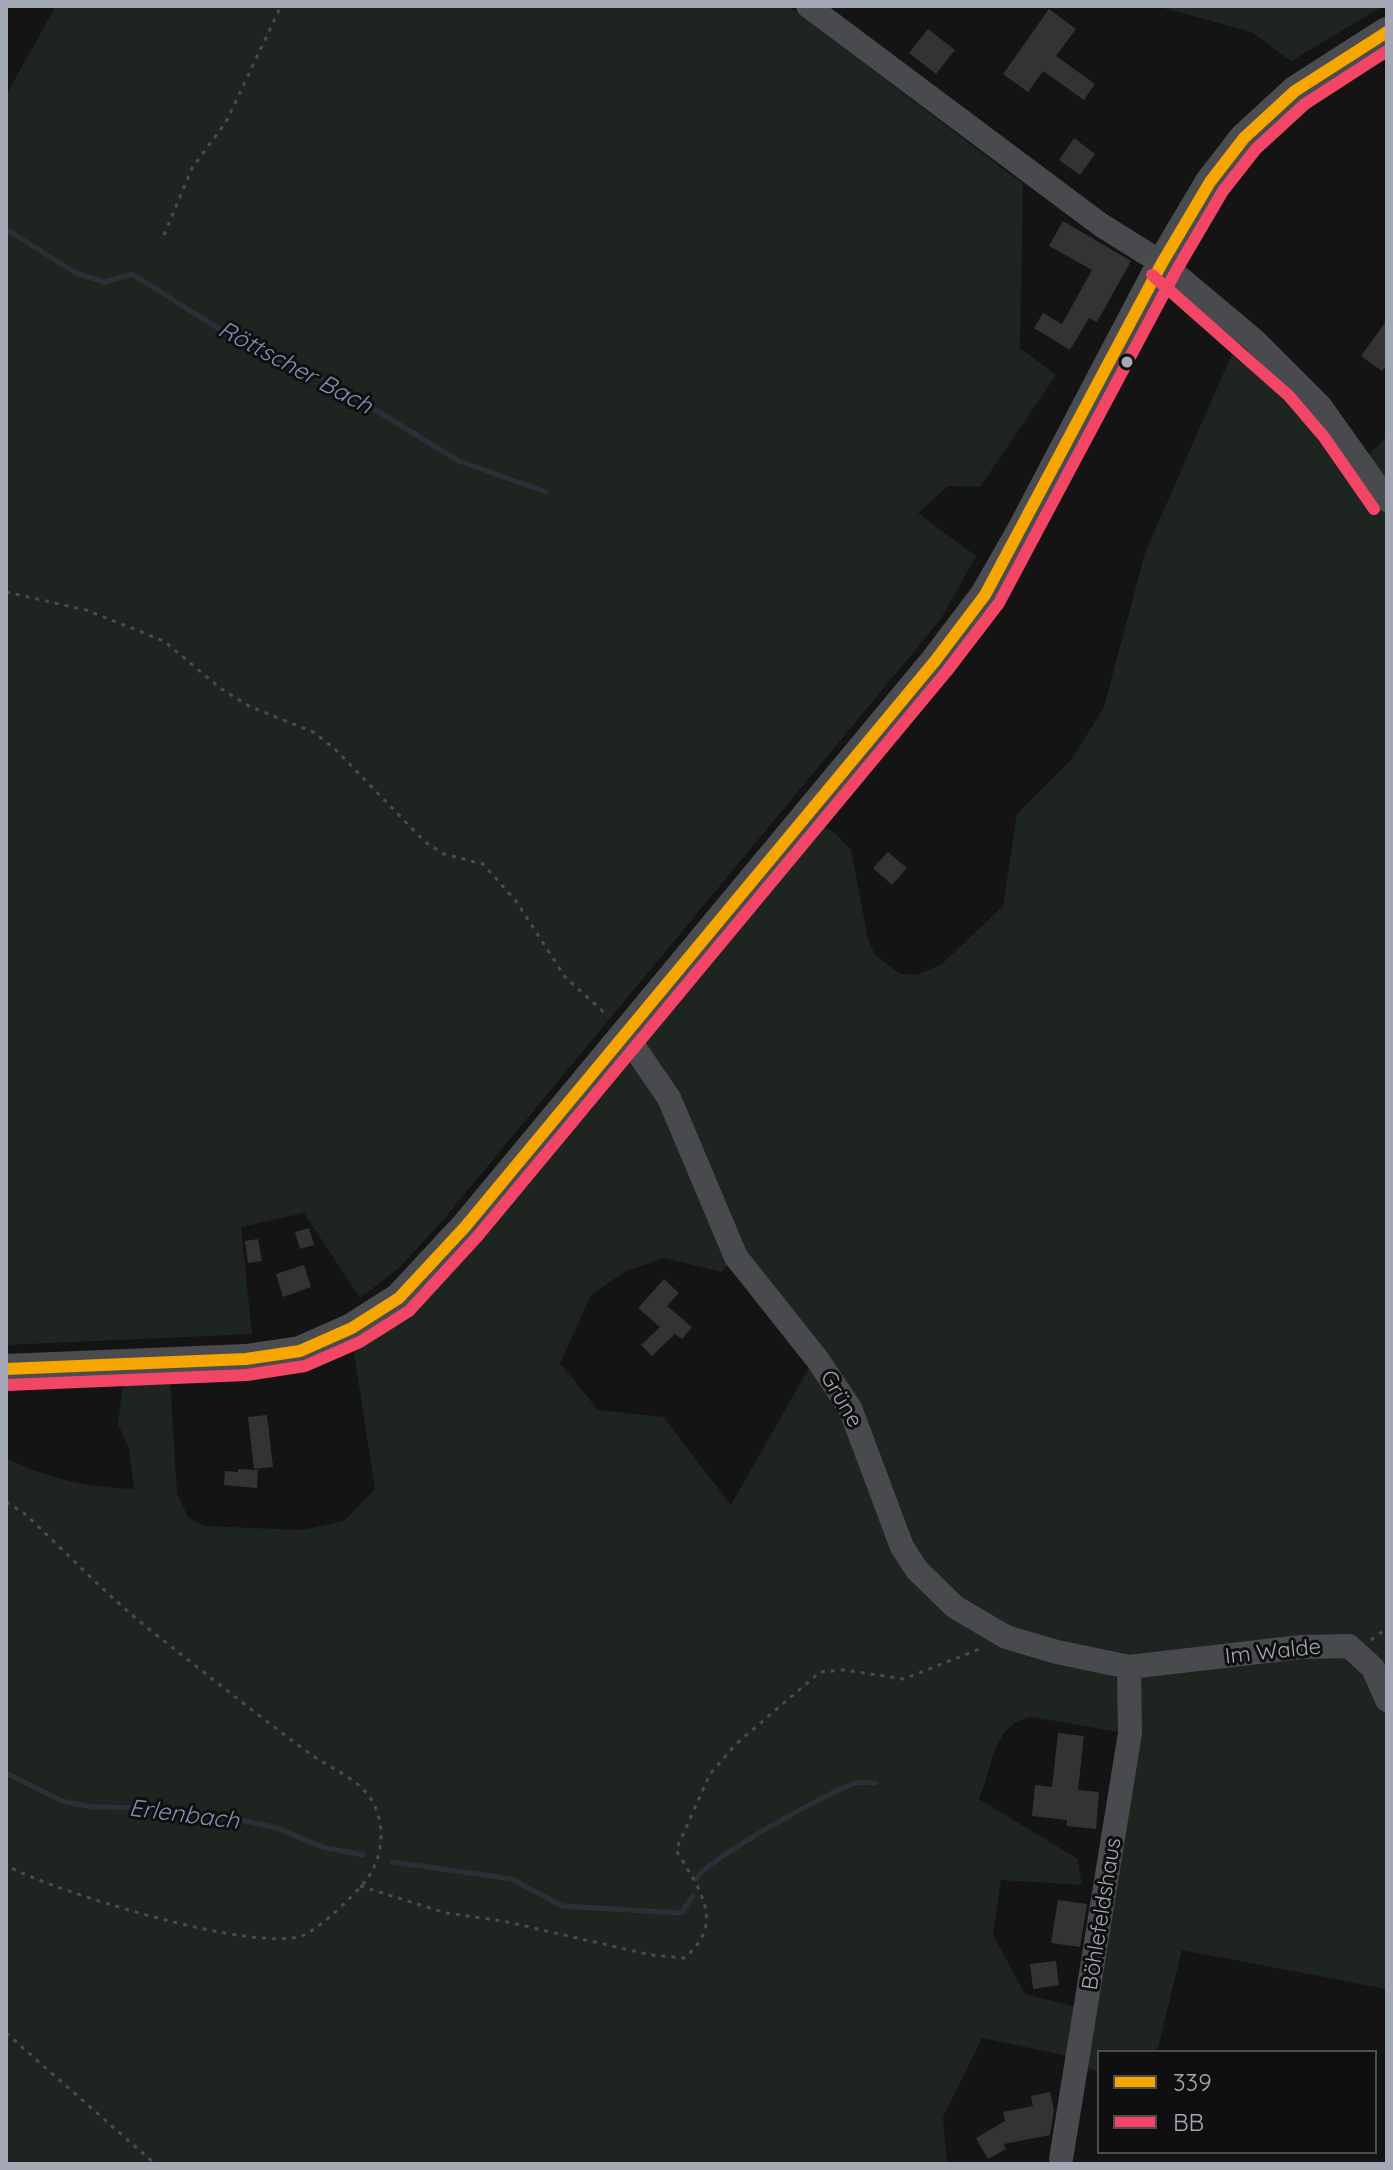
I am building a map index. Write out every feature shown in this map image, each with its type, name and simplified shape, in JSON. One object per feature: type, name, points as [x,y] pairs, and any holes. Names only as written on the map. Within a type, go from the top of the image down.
[{"type":"main road","points":[[6,1369],[246,1359],[300,1351],[352,1328],[399,1298],[625,1034],[985,595],[1162,263],[1210,182],[1261,120],[1310,79],[1387,32]]},
{"type":"street","points":[[808,6],[1101,225],[1162,263],[1255,341],[1303,387],[1337,428],[1387,500]]},
{"type":"street","name":"Grüne","points":[[625,1034],[669,1098],[736,1257],[817,1359],[850,1408],[902,1547],[917,1570],[955,1607],[1006,1637],[1057,1652],[1129,1667]]},
{"type":"street","name":"Im Walde","points":[[1129,1667],[1301,1647],[1349,1646],[1373,1668],[1387,1700]]},
{"type":"street","name":"Böhlefeldshaus","points":[[1061,2159],[1130,1733],[1129,1667]]},
{"type":"path","points":[[164,235],[192,168],[226,122],[281,6]]},
{"type":"path","points":[[6,592],[86,610],[164,641],[229,694],[313,732],[335,749],[425,842],[444,854],[483,864],[516,901],[565,977],[625,1034]]},
{"type":"path","points":[[6,1502],[25,1514],[156,1635],[314,1756],[348,1776],[371,1799],[382,1829],[381,1851],[360,1886],[304,1935],[279,1940],[131,1912],[63,1890],[6,1865]]},
{"type":"path","points":[[360,1886],[446,1913],[503,1921],[651,1955],[684,1958],[700,1945],[709,1919],[698,1887],[676,1850],[710,1774],[736,1744],[820,1672],[844,1670],[904,1679],[1006,1637]]},
{"type":"path","points":[[6,2033],[155,2164]]},
{"type":"shaded area","points":[[56,6],[788,6],[1023,184],[1020,348],[1056,375],[980,487],[948,486],[918,513],[976,556],[940,620],[443,1220],[399,1268],[360,1298],[304,1213],[241,1227],[252,1334],[6,1345],[6,95]]},
{"type":"shaded area","points":[[1156,6],[1383,6],[1291,61],[1252,32]]},
{"type":"shaded area","points":[[1235,347],[1279,378],[1351,474],[1387,436],[1387,1989],[1182,1950],[1157,2050],[1097,2050],[1097,2071],[1082,2067],[1137,1680],[1114,1674],[1128,1702],[1119,1732],[1032,1717],[1009,1728],[1001,1737],[991,1761],[979,1799],[1078,1859],[1082,1885],[1001,1880],[993,1935],[1025,1994],[1080,2008],[1073,2057],[982,2038],[943,2117],[947,2164],[6,2164],[6,1458],[68,1481],[134,1489],[129,1449],[118,1424],[123,1384],[170,1379],[177,1493],[188,1517],[204,1526],[301,1530],[344,1521],[375,1489],[353,1346],[425,1294],[818,823],[835,833],[851,850],[868,939],[875,955],[900,974],[916,975],[941,965],[1003,906],[1017,814],[1072,759],[1104,707],[1145,553]],"holes":[[[740,1253],[813,1361],[731,1505],[663,1417],[598,1410],[560,1363],[591,1295],[626,1271],[664,1258],[721,1272]]]},
{"type":"building","points":[[1049,9],[1076,29],[1056,56],[1095,84],[1084,100],[1043,71],[1028,92],[1003,74]]},
{"type":"building","points":[[928,29],[955,50],[936,74],[909,53]]},
{"type":"building","points":[[1074,138],[1095,154],[1080,175],[1059,160]]},
{"type":"building","points":[[1063,221],[1131,261],[1097,322],[1089,318],[1070,350],[1034,328],[1043,313],[1062,324],[1092,270],[1049,246]]},
{"type":"building","points":[[1387,320],[1387,364],[1382,371],[1361,356]]},
{"type":"building","points":[[888,852],[907,868],[892,885],[873,868]]},
{"type":"building","points":[[309,1228],[314,1245],[300,1249],[295,1232]]},
{"type":"building","points":[[258,1239],[262,1261],[248,1263],[245,1241]]},
{"type":"building","points":[[304,1265],[311,1287],[283,1297],[276,1274]]},
{"type":"building","points":[[664,1279],[679,1293],[667,1306],[692,1327],[682,1339],[675,1334],[652,1356],[641,1345],[660,1327],[638,1308]]},
{"type":"building","points":[[267,1415],[273,1467],[254,1469],[248,1417]]},
{"type":"building","points":[[238,1469],[258,1470],[257,1488],[224,1485],[225,1471],[238,1472]]},
{"type":"building","points":[[1058,1733],[1084,1736],[1078,1790],[1099,1792],[1096,1829],[1067,1826],[1067,1820],[1032,1816],[1035,1785],[1052,1787]]},
{"type":"building","points":[[1058,1900],[1087,1904],[1080,1947],[1051,1943]]},
{"type":"building","points":[[1056,1961],[1059,1985],[1033,1989],[1030,1964]]},
{"type":"building","points":[[1050,2092],[1054,2110],[1050,2135],[1004,2144],[1006,2149],[988,2159],[976,2138],[1005,2121],[1003,2112],[1033,2106],[1031,2096]]},
{"type":"waterway","name":"Röttscher Bach","points":[[6,229],[76,273],[104,282],[132,274],[259,354],[330,382],[459,461],[546,492]]},
{"type":"waterway","name":"Erlenbach","points":[[6,1773],[62,1801],[92,1807],[163,1808],[228,1817],[277,1828],[322,1847],[363,1855]]},
{"type":"waterway","name":"Erlenbach","points":[[697,1879],[720,1858],[797,1811],[856,1783],[875,1783]]},
{"type":"waterway","name":"Erlenbach","points":[[392,1862],[512,1879],[562,1906],[681,1913],[693,1896]]},
{"type":"transit line","name":"339","points":[[6,1369],[246,1359],[300,1351],[352,1328],[399,1298],[465,1227],[935,661],[985,595],[1162,263],[1210,182],[1244,138],[1295,91],[1387,32]]},
{"type":"transit line","name":"BB","points":[[7,1385],[247,1375],[305,1366],[360,1342],[409,1311],[477,1237],[947,671],[999,603],[1176,271],[1223,191],[1256,149],[1305,104],[1387,51]]},
{"type":"transit line","name":"BB","points":[[1152,275],[1289,396],[1324,437],[1374,509]]}]
